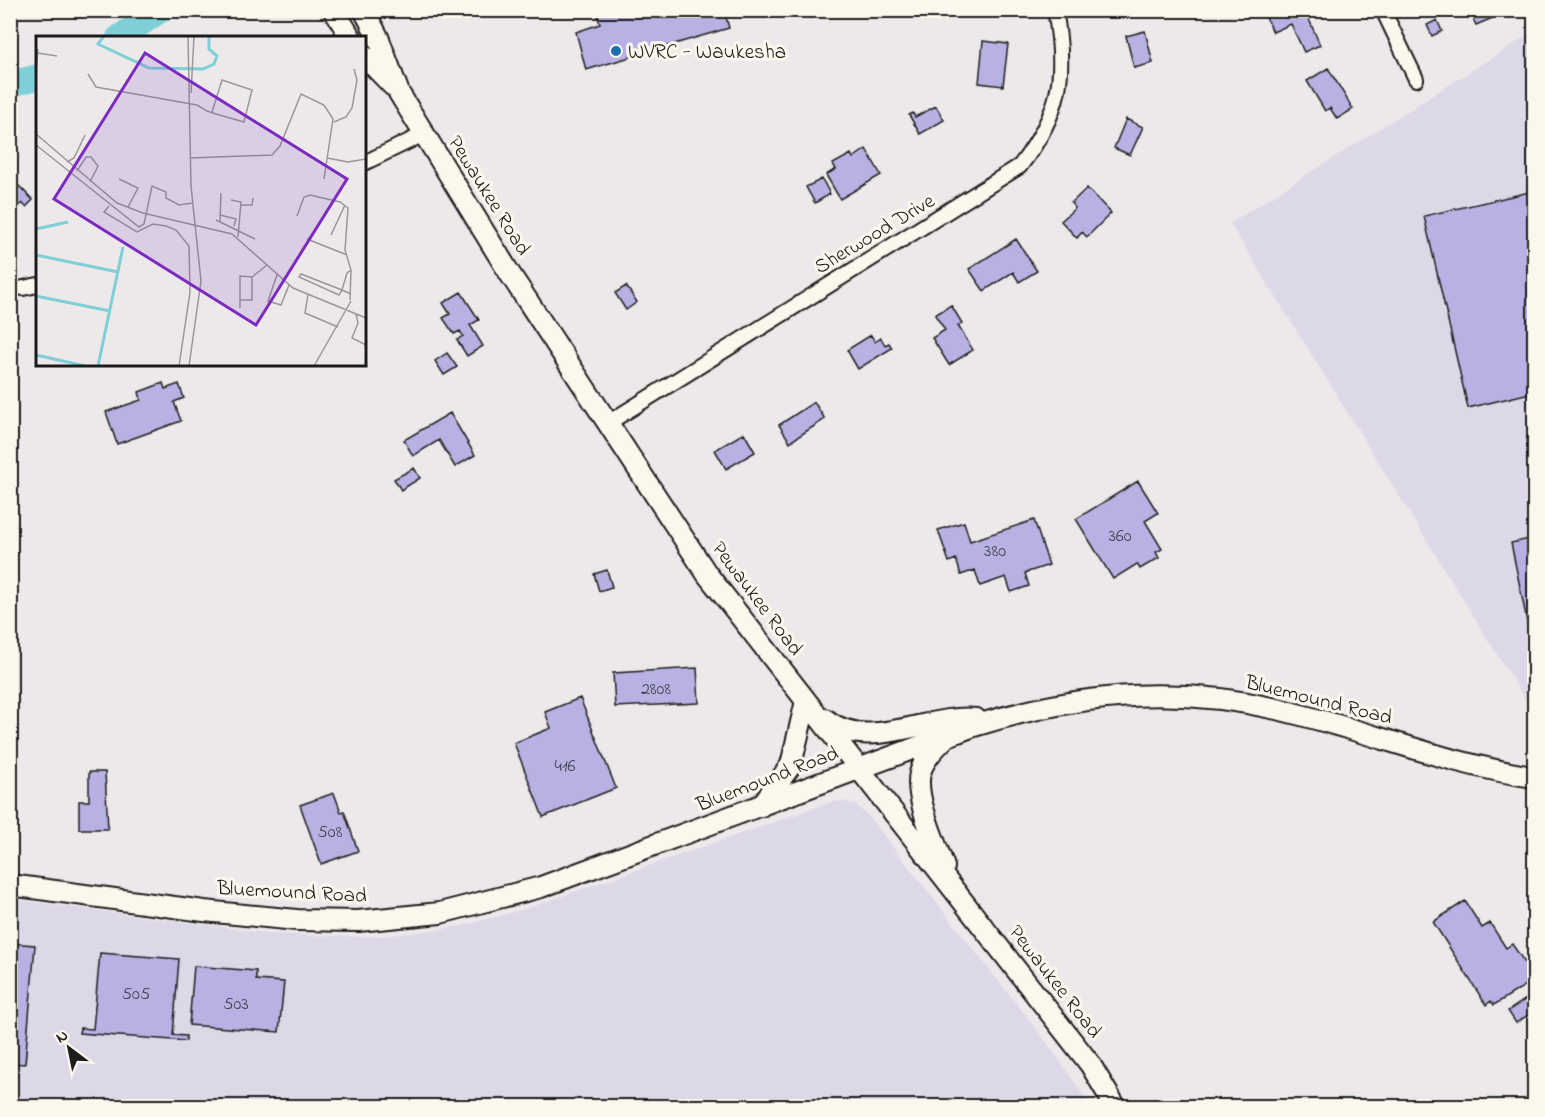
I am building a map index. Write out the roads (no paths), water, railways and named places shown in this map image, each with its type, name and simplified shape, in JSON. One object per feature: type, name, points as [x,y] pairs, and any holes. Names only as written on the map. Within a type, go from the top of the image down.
[{"type":"main road","points":[[334,10],[350,36]]},
{"type":"main road","name":"Pewaukee Road","points":[[364,10],[378,36],[399,93],[510,274],[707,574],[1090,1064],[1115,1107]]},
{"type":"main road","name":"Pewaukee Road","points":[[366,58],[399,93]]},
{"type":"main road","name":"Bluemound Road","points":[[10,885],[204,911],[297,920],[358,921],[399,918],[473,906],[541,887],[760,807],[949,734],[1045,706],[1099,697],[1159,695],[1221,700],[1292,712],[1469,764],[1534,777]]},
{"type":"main road","points":[[760,807],[791,765],[810,705],[842,730],[867,734],[954,719],[993,720]]},
{"type":"main road","points":[[948,880],[923,802],[920,778],[926,760],[949,734]]},
{"type":"street","name":"Sherwood Drive","points":[[608,423],[1020,166],[1041,139],[1057,99],[1061,49],[1055,10]]},
{"type":"street","points":[[1383,10],[1416,79]]},
{"type":"street","points":[[366,162],[424,134]]},
{"type":"street","points":[[23,288],[36,285]]},
{"type":"waterway","points":[[122,36],[160,10]]},
{"type":"waterway","points":[[10,84],[36,78]]},
{"type":"place","name":"WVRC - Waukesha","points":[[616,51]]}]
